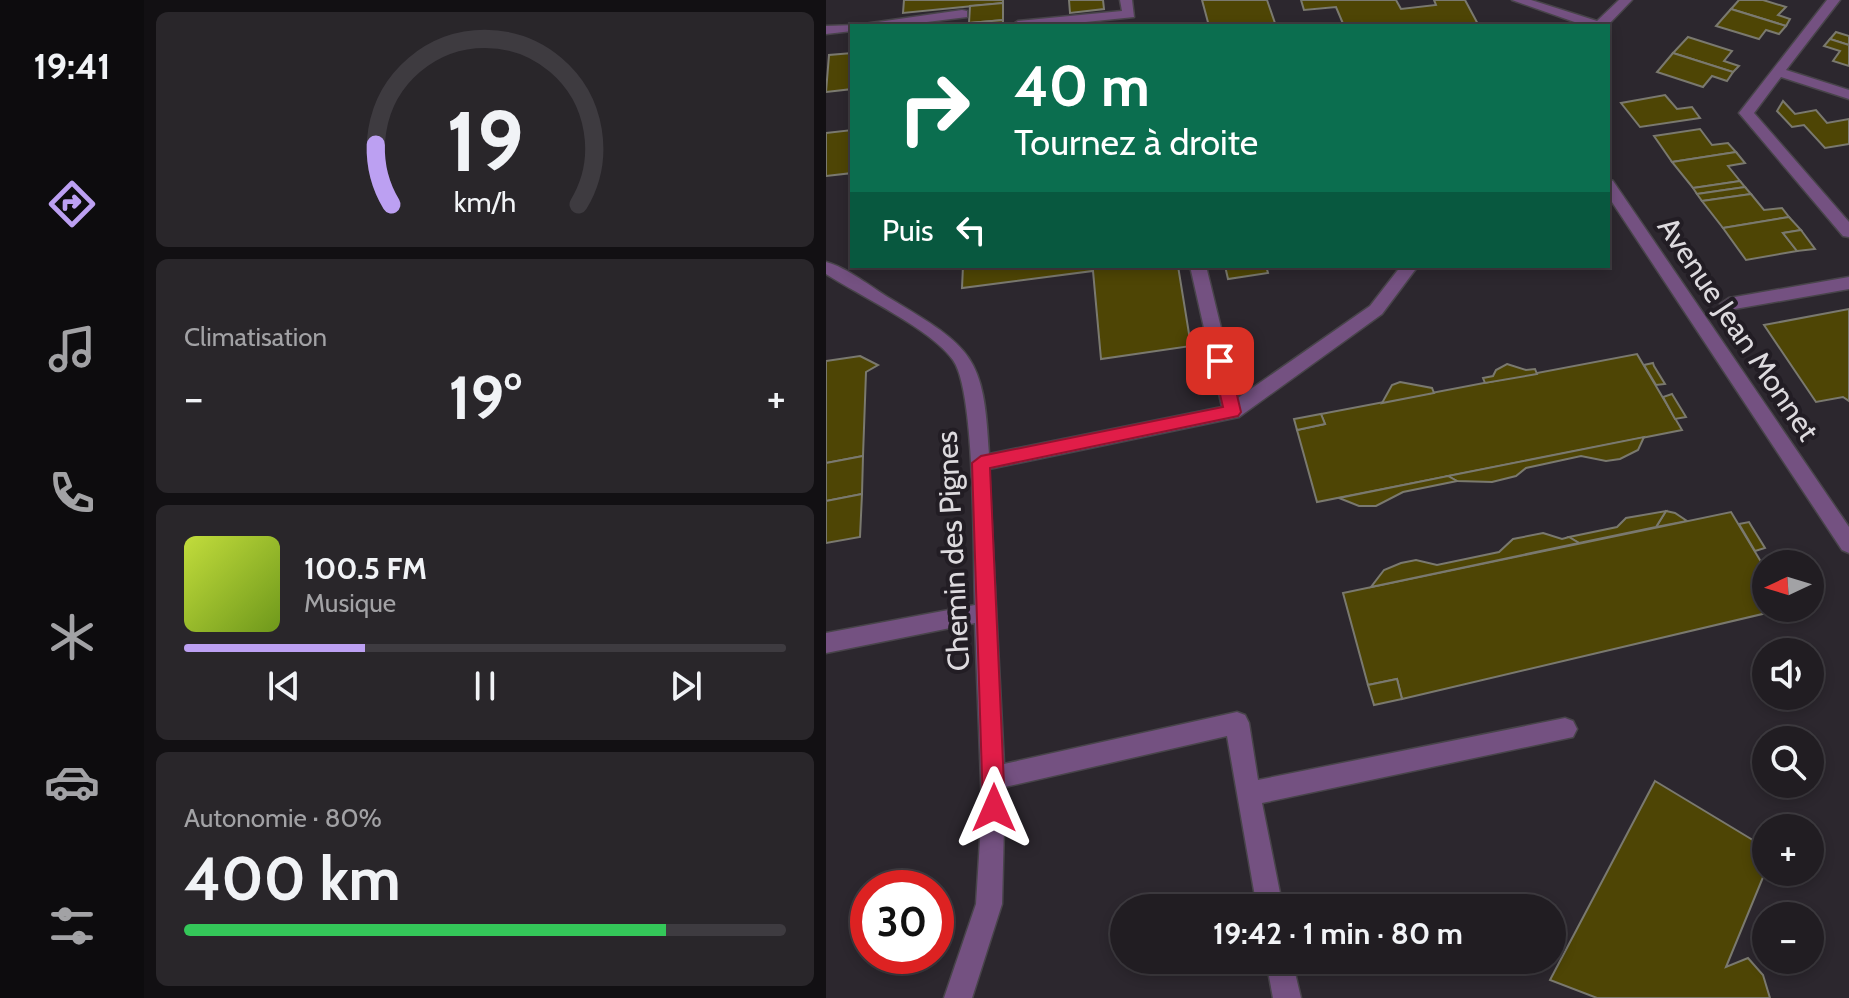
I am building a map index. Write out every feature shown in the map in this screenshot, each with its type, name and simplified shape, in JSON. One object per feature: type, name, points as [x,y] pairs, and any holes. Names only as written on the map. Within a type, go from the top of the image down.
[{"type":"street","points":[[1028,24],[1129,14],[1126,0]]},
{"type":"street","points":[[1518,0],[1594,24]]},
{"type":"street","points":[[1602,24],[1626,0]]},
{"type":"street","points":[[1834,0],[1746,113],[1849,232]]},
{"type":"street","points":[[880,24],[962,14]]},
{"type":"street","points":[[826,30],[850,27]]},
{"type":"street","points":[[1778,72],[1849,95]]},
{"type":"street","name":"Avenue Jean Monnet","points":[[1610,187],[1849,544]]},
{"type":"street","name":"Chemin des Pignes","points":[[826,267],[938,335],[963,359],[977,405],[995,778],[989,904],[958,998]]},
{"type":"street","points":[[1198,268],[1232,412]]},
{"type":"street","points":[[981,463],[1232,412],[1376,310],[1408,268]]},
{"type":"street","points":[[1729,304],[1849,283]]},
{"type":"street","points":[[826,643],[985,612]]},
{"type":"street","points":[[995,778],[1237,723],[1267,894]]},
{"type":"street","points":[[1248,794],[1565,729]]},
{"type":"street","points":[[1282,974],[1287,998]]},
{"type":"building","points":[[904,0],[1003,0],[1003,3],[903,13]]},
{"type":"building","points":[[1069,0],[1103,0],[1104,9],[1070,13]]},
{"type":"building","points":[[1202,0],[1267,0],[1275,24],[1208,24]]},
{"type":"building","points":[[1301,0],[1396,0],[1401,9],[1436,5],[1434,0],[1465,0],[1478,24],[1343,24],[1336,7],[1304,10]]},
{"type":"building","points":[[1739,0],[1763,0],[1786,7],[1778,15],[1790,19],[1786,26],[1731,9]]},
{"type":"building","points":[[1003,3],[1003,20],[969,23],[970,6]]},
{"type":"building","points":[[1731,9],[1786,26],[1779,34],[1766,30],[1759,39],[1716,26]]},
{"type":"building","points":[[1003,20],[1003,24],[959,24]]},
{"type":"building","points":[[1836,32],[1849,36],[1849,45],[1830,39]]},
{"type":"building","points":[[1688,37],[1732,51],[1724,61],[1739,66],[1733,72],[1673,53]]},
{"type":"building","points":[[1830,39],[1849,45],[1849,66],[1833,61],[1840,51],[1824,46]]},
{"type":"building","points":[[850,53],[850,89],[826,92],[829,55]]},
{"type":"building","points":[[1673,53],[1733,72],[1727,81],[1712,76],[1703,87],[1657,72]]},
{"type":"building","points":[[1665,95],[1677,109],[1692,107],[1700,118],[1640,127],[1621,103]]},
{"type":"building","points":[[1783,101],[1795,114],[1816,110],[1827,123],[1849,119],[1849,144],[1825,148],[1804,125],[1792,127],[1777,111]]},
{"type":"building","points":[[1700,129],[1712,145],[1728,143],[1736,152],[1672,162],[1654,136]]},
{"type":"building","points":[[850,130],[850,173],[826,176],[826,133]]},
{"type":"building","points":[[1736,152],[1745,163],[1728,166],[1740,181],[1693,188],[1672,162]]},
{"type":"building","points":[[1740,181],[1745,187],[1697,194],[1693,188]]},
{"type":"building","points":[[1745,187],[1751,194],[1702,201],[1697,194]]},
{"type":"building","points":[[1751,194],[1764,210],[1782,208],[1789,217],[1723,228],[1702,201]]},
{"type":"building","points":[[1789,217],[1801,230],[1783,233],[1797,251],[1746,260],[1723,228]]},
{"type":"building","points":[[1801,230],[1815,249],[1797,251],[1783,233]]},
{"type":"building","points":[[963,268],[1178,268],[1191,346],[1101,359],[1093,271],[962,288]]},
{"type":"building","points":[[1225,268],[1267,268],[1268,273],[1228,279]]},
{"type":"building","points":[[1849,309],[1849,401],[1843,397],[1816,402],[1764,325]]},
{"type":"building","points":[[1637,354],[1682,430],[1317,502],[1297,430],[1325,424],[1321,414]]},
{"type":"building","points":[[860,356],[878,365],[866,372],[863,456],[826,463],[826,361]]},
{"type":"building","points":[[1653,363],[1665,384],[1656,385],[1644,365]]},
{"type":"building","points":[[1507,364],[1526,370],[1535,369],[1537,374],[1485,383],[1483,378],[1493,376],[1496,370]]},
{"type":"building","points":[[1400,382],[1432,388],[1434,393],[1382,403],[1392,385]]},
{"type":"building","points":[[1672,394],[1686,417],[1675,419],[1663,397]]},
{"type":"building","points":[[1321,414],[1325,424],[1297,430],[1294,419]]},
{"type":"building","points":[[1644,437],[1638,450],[1620,459],[1606,461],[1581,456],[1526,468],[1516,476],[1492,482],[1457,481],[1448,476]]},
{"type":"building","points":[[863,456],[862,494],[826,501],[826,463]]},
{"type":"building","points":[[1448,476],[1457,481],[1403,492],[1376,506],[1359,506],[1339,498]]},
{"type":"building","points":[[862,494],[860,537],[826,543],[826,501]]},
{"type":"building","points":[[1666,511],[1675,513],[1687,521],[1656,527]]},
{"type":"building","points":[[1666,511],[1656,527],[1579,543],[1569,537],[1617,527],[1626,518]]},
{"type":"building","points":[[1731,512],[1754,550],[1752,616],[1402,699],[1397,679],[1368,685],[1343,593]]},
{"type":"building","points":[[1749,522],[1765,548],[1754,550],[1739,524]]},
{"type":"building","points":[[1543,533],[1562,539],[1569,537],[1579,543],[1371,587],[1384,570],[1401,563],[1416,560],[1437,565],[1499,552],[1513,539]]},
{"type":"building","points":[[1397,679],[1402,699],[1374,705],[1368,685]]},
{"type":"building","points":[[1655,781],[1752,840],[1752,886],[1759,886],[1726,967],[1748,958],[1752,963],[1752,974],[1763,975],[1770,998],[1597,998],[1550,980],[1553,974],[1566,974],[1566,950]]},
{"type":"route","points":[[994,808],[981,463],[1232,412],[1220,361]]}]
